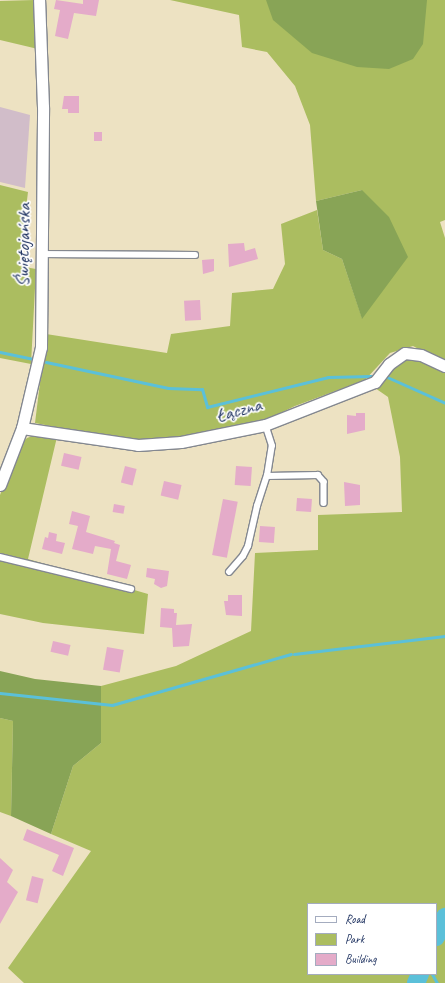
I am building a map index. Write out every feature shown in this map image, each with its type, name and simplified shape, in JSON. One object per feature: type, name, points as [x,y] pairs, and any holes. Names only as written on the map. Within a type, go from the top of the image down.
[{"type":"street","name":"Świętojańska","points":[[0,485],[22,428],[41,347],[43,114],[38,0]]},
{"type":"street","name":"Łączna","points":[[22,428],[151,445],[204,439],[265,425],[375,382],[389,364],[405,353],[421,355],[445,366]]},
{"type":"lane","points":[[41,254],[195,255]]},
{"type":"lane","points":[[229,572],[243,556],[248,546],[257,506],[267,476],[272,446],[265,425]]},
{"type":"lane","points":[[267,476],[318,476],[324,482],[324,503]]},
{"type":"lane","points":[[0,557],[131,589]]},
{"type":"shaded area","points":[[0,107],[30,115],[25,188],[0,182]]},
{"type":"green space","points":[[34,0],[38,49],[0,40],[0,1]]},
{"type":"green space","points":[[170,0],[445,0],[445,220],[440,222],[445,238],[445,363],[413,346],[390,353],[365,380],[295,406],[260,423],[168,441],[128,441],[35,423],[46,334],[167,353],[171,334],[230,326],[232,293],[273,289],[285,264],[281,224],[317,210],[323,250],[342,259],[362,318],[362,190],[316,201],[310,125],[295,86],[267,52],[242,47],[239,15]]},
{"type":"green space","points":[[266,0],[427,0],[423,44],[413,59],[389,69],[357,67],[312,53],[273,20]]},
{"type":"green space","points":[[0,185],[28,192],[19,266],[36,269],[31,364],[0,358]]},
{"type":"green space","points":[[362,190],[389,217],[408,257],[362,319],[342,259],[323,250],[316,201]]},
{"type":"green space","points":[[416,359],[445,372],[445,983],[24,983],[8,968],[91,851],[51,834],[73,766],[101,743],[101,686],[176,666],[251,631],[255,553],[318,550],[318,515],[402,512],[400,457],[388,397],[375,388],[400,361]]},
{"type":"green space","points":[[38,434],[57,437],[28,559],[148,594],[144,634],[43,623],[0,614],[0,495],[19,446],[27,438]]},
{"type":"green space","points":[[0,671],[35,679],[101,686],[101,743],[73,766],[51,834],[11,816],[13,721],[0,718]]},
{"type":"green space","points":[[0,718],[13,721],[11,816],[0,812]]},
{"type":"building","points":[[56,0],[83,4],[83,0],[99,0],[96,16],[74,13],[68,39],[55,36],[60,10],[54,9]]},
{"type":"building","points":[[64,96],[79,96],[79,113],[68,113],[68,109],[62,109]]},
{"type":"building","points":[[94,132],[102,132],[102,141],[94,141]]},
{"type":"building","points":[[244,243],[245,251],[255,248],[258,259],[229,267],[228,244]]},
{"type":"building","points":[[214,259],[214,271],[203,274],[202,260]]},
{"type":"building","points":[[200,300],[201,320],[185,321],[184,301]]},
{"type":"building","points":[[356,413],[365,413],[365,430],[347,434],[347,415],[356,416]]},
{"type":"building","points":[[64,453],[82,457],[79,470],[61,466]]},
{"type":"building","points":[[125,466],[137,469],[133,485],[121,482]]},
{"type":"building","points":[[236,466],[252,467],[251,486],[235,485]]},
{"type":"building","points":[[164,481],[182,485],[178,500],[161,496]]},
{"type":"building","points":[[344,482],[360,485],[360,505],[345,506]]},
{"type":"building","points":[[297,498],[312,499],[311,512],[296,511]]},
{"type":"building","points":[[223,499],[238,502],[227,558],[212,555]]},
{"type":"building","points":[[114,504],[125,506],[123,514],[113,512]]},
{"type":"building","points":[[72,511],[90,516],[86,532],[115,541],[114,543],[120,545],[116,561],[131,565],[127,579],[107,574],[111,549],[95,546],[93,554],[72,549],[78,526],[69,524]]},
{"type":"building","points":[[260,526],[275,527],[274,543],[259,542]]},
{"type":"building","points":[[49,532],[57,534],[56,541],[65,543],[62,554],[42,549],[45,537],[48,538]]},
{"type":"building","points":[[147,568],[169,571],[167,586],[161,588],[154,584],[155,579],[146,577]]},
{"type":"building","points":[[228,595],[242,595],[242,616],[226,615],[224,601],[228,601]]},
{"type":"building","points":[[161,608],[174,609],[174,613],[177,613],[176,625],[192,624],[189,646],[173,647],[172,628],[160,627]]},
{"type":"building","points":[[53,641],[71,645],[68,656],[51,652]]},
{"type":"building","points":[[107,647],[124,650],[120,673],[103,670]]},
{"type":"building","points":[[27,829],[74,848],[63,876],[52,871],[59,855],[23,840]]},
{"type":"building","points":[[0,858],[13,870],[7,882],[18,892],[0,924]]},
{"type":"building","points":[[32,876],[44,879],[38,903],[26,900]]},
{"type":"waterway","points":[[0,352],[33,359]]},
{"type":"waterway","points":[[46,362],[168,388],[202,389],[207,407],[328,377],[372,376]]},
{"type":"waterway","points":[[387,377],[445,403]]},
{"type":"waterway","points":[[294,654],[445,636]]},
{"type":"waterway","points":[[0,693],[112,705],[291,654]]},
{"type":"waterway","points":[[437,935],[445,917]]},
{"type":"waterway","points":[[416,983],[420,975]]},
{"type":"waterway","points":[[433,975],[437,983]]}]
